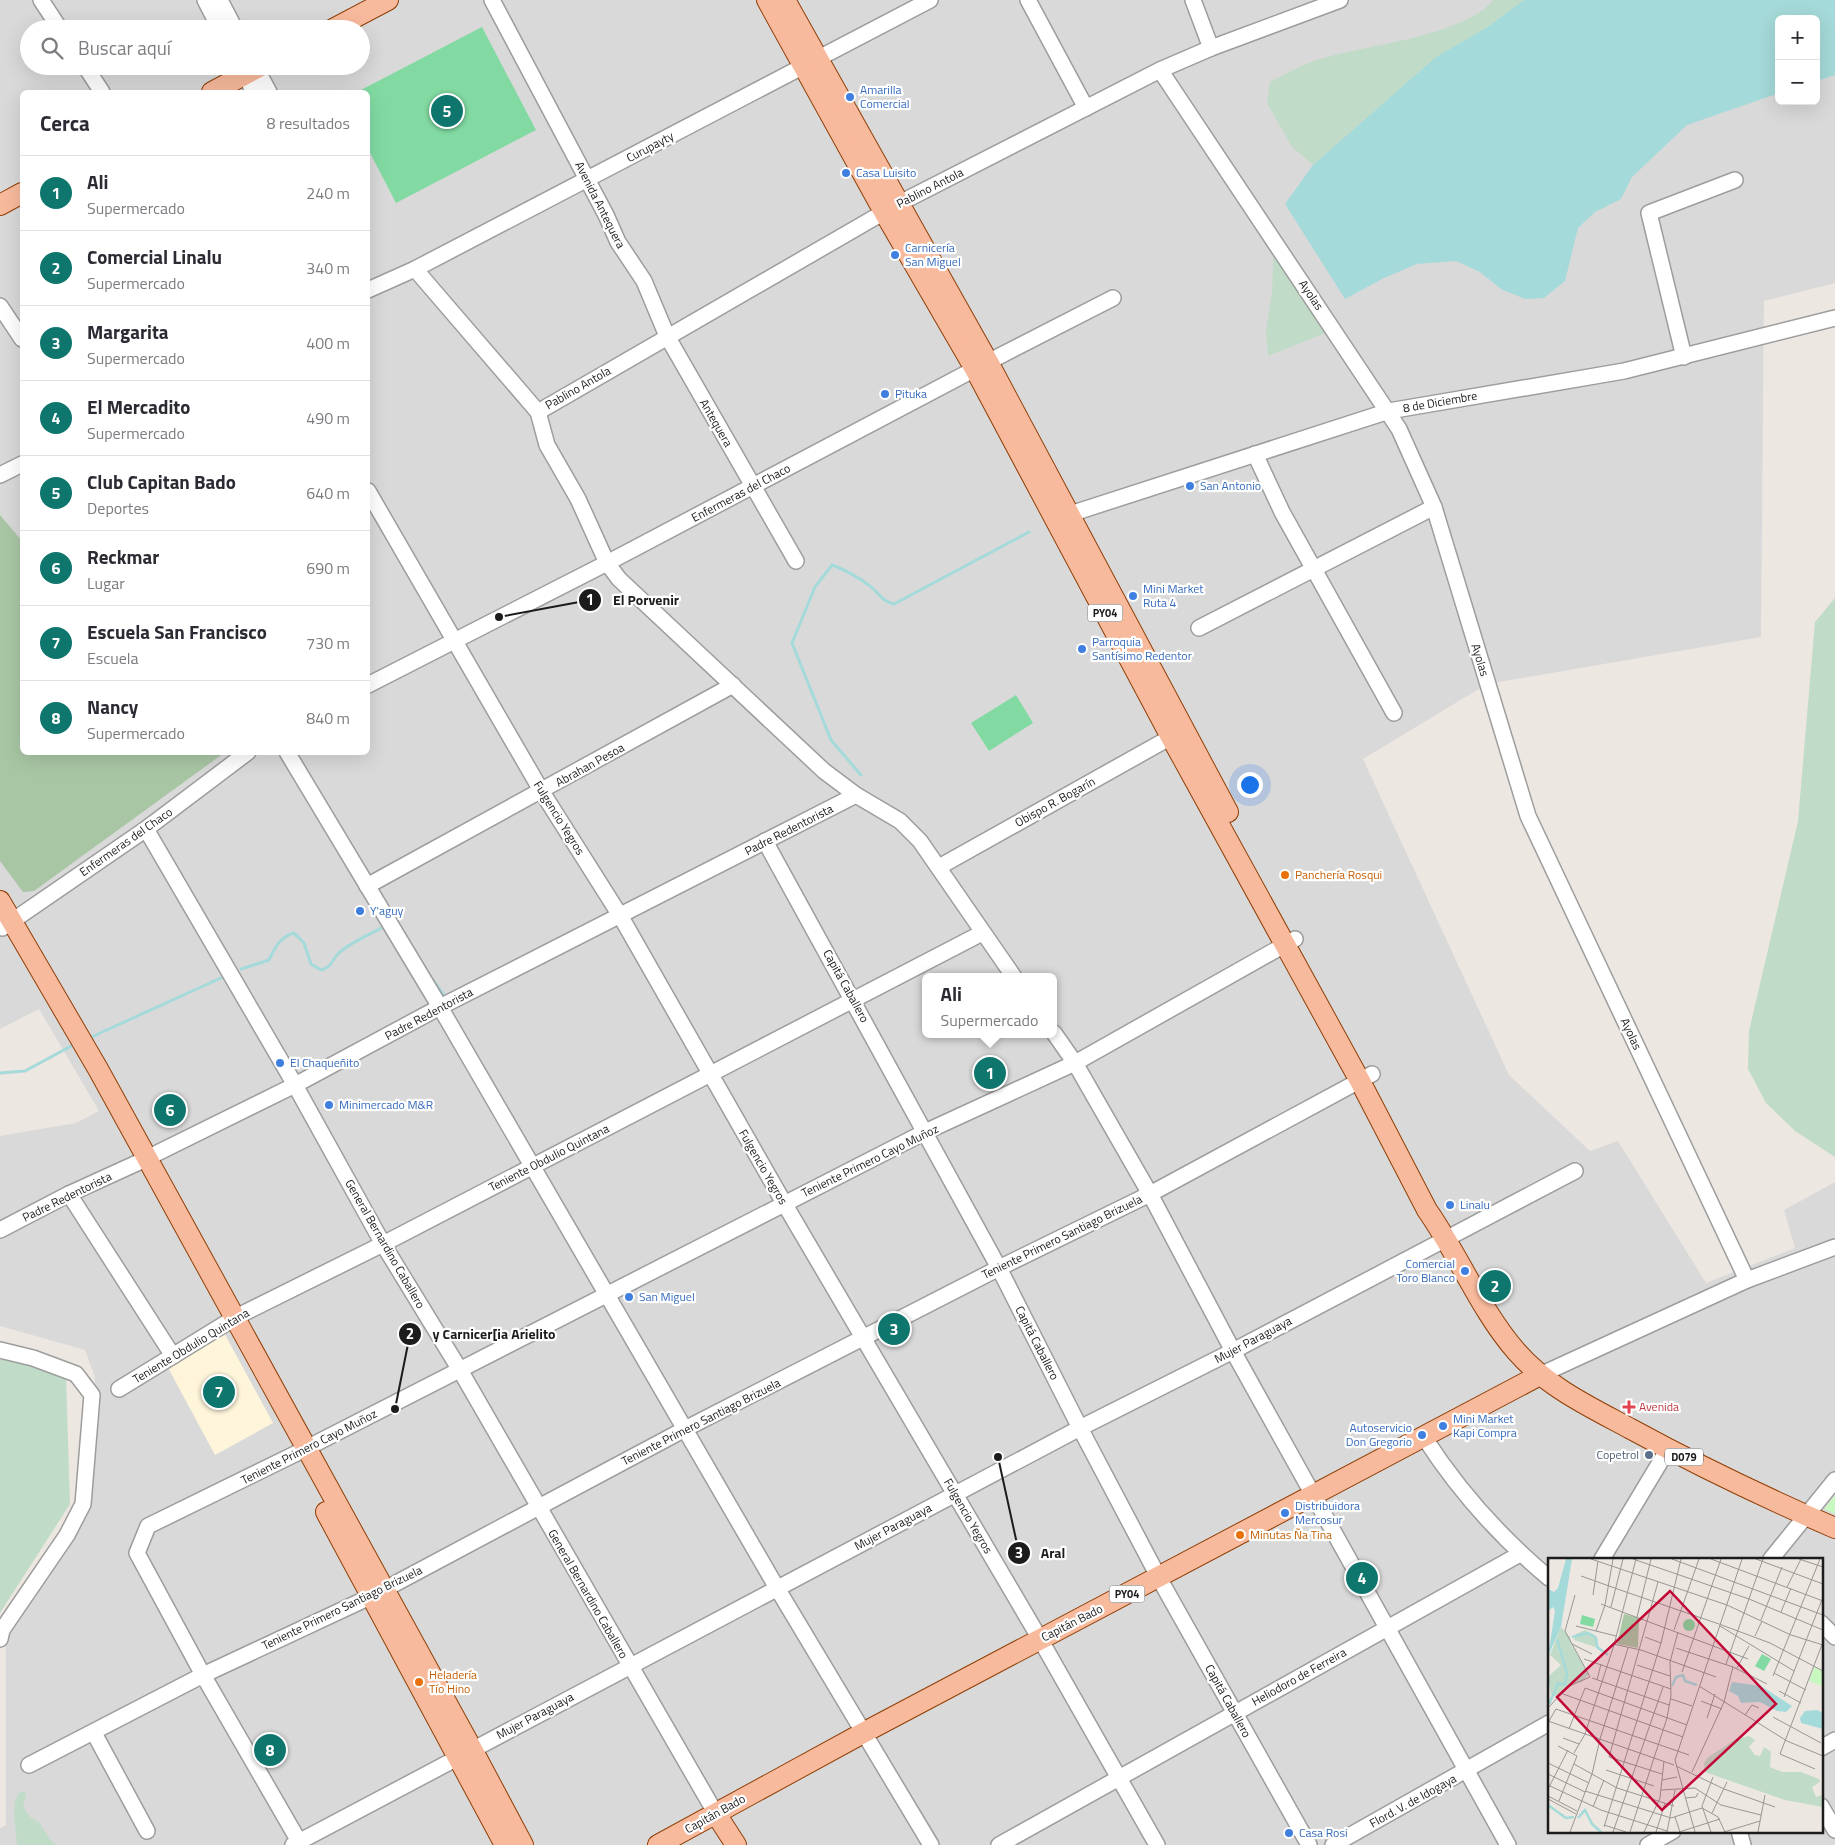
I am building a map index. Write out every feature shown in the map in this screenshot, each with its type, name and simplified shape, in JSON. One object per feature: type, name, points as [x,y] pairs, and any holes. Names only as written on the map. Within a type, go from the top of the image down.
[{"type":"main road","points":[[350,20],[388,0]]},
{"type":"main road","name":"PY04","points":[[767,0],[810,62],[981,365],[1290,942]]},
{"type":"main road","name":"PY04","points":[[784,0],[810,62]]},
{"type":"main road","points":[[215,90],[240,75]]},
{"type":"main road","points":[[0,205],[20,194]]},
{"type":"main road","name":"PY04","points":[[1062,517],[1171,737],[1290,942],[1366,1078],[1434,1207],[1443,1233],[1500,1331],[1516,1351],[1540,1375]]},
{"type":"main road","points":[[0,901],[5,925],[84,1056],[231,1320],[465,1753],[523,1845]]},
{"type":"main road","name":"Capitán Bado","points":[[658,1845],[863,1732],[1159,1578],[1314,1493],[1540,1375]]},
{"type":"main road","name":"D079","points":[[1540,1375],[1570,1396],[1668,1449],[1835,1528]]},
{"type":"main road","points":[[465,1753],[505,1845]]},
{"type":"main road","points":[[716,1814],[736,1845]]},
{"type":"street","points":[[41,0],[54,20]]},
{"type":"street","points":[[205,0],[215,20]]},
{"type":"street","points":[[220,0],[230,20]]},
{"type":"street","name":"Avenida Antequera","points":[[484,0],[583,182]]},
{"type":"street","name":"Avenida Antequera","points":[[492,0],[583,182],[606,233],[644,281]]},
{"type":"street","name":"Curupayty","points":[[370,284],[415,269],[930,0]]},
{"type":"street","points":[[1028,0],[1086,108]]},
{"type":"street","points":[[1193,0],[1211,48]]},
{"type":"street","name":"Pablino Antola","points":[[538,412],[891,208],[1160,70],[1211,48],[1340,0]]},
{"type":"street","name":"Ayolas","points":[[1160,70],[1400,429],[1434,507],[1528,816],[1747,1280]]},
{"type":"street","points":[[90,75],[101,90]]},
{"type":"street","points":[[252,75],[254,90]]},
{"type":"street","points":[[256,75],[268,90]]},
{"type":"street","points":[[1684,357],[1649,213],[1736,180]]},
{"type":"street","points":[[415,269],[538,412],[547,445],[578,500],[607,563],[619,579],[824,771],[856,795],[900,821],[920,841],[1011,973]]},
{"type":"street","name":"Antequera","points":[[644,281],[667,336],[796,561]]},
{"type":"street","name":"Enfermeras del Chaco","points":[[370,684],[607,563],[981,365],[1113,298]]},
{"type":"street","points":[[0,306],[20,336]]},
{"type":"street","name":"8 de Diciembre","points":[[1062,517],[1389,411],[1624,371],[1835,318]]},
{"type":"street","points":[[1255,454],[1282,512],[1315,567],[1394,713]]},
{"type":"street","points":[[0,475],[20,465]]},
{"type":"street","name":"Fulgencio Yegros","points":[[370,498],[455,640],[542,792],[622,917],[784,1203],[956,1494],[1156,1845]]},
{"type":"street","points":[[1199,628],[1434,507]]},
{"type":"street","name":"Abrahan Pesoa","points":[[367,886],[542,792],[733,685]]},
{"type":"street","name":"Obispo R. Bogarín","points":[[939,867],[1171,737]]},
{"type":"street","name":"Enfermeras del Chaco","points":[[5,925],[146,829],[244,755]]},
{"type":"street","points":[[289,755],[534,1166],[777,1588],[931,1845]]},
{"type":"street","name":"Padre Redentorista","points":[[0,1230],[69,1194],[296,1086],[440,1007],[622,917],[856,795]]},
{"type":"street","name":"General Bernardino Caballero","points":[[146,829],[296,1086],[383,1244],[460,1370],[716,1814]]},
{"type":"street","name":"Capitá Caballero","points":[[766,841],[999,1268],[1159,1578],[1309,1845]]},
{"type":"street","name":"Teniente Obdulio Quintana","points":[[119,1388],[231,1320],[711,1075],[982,933]]},
{"type":"street","name":"Teniente Primero Cayo Muñoz","points":[[203,1675],[137,1553],[148,1526],[301,1451],[926,1132],[1075,1063],[1290,942]]},
{"type":"street","points":[[1057,1037],[1075,1063],[1150,1194],[1233,1351],[1314,1493],[1508,1845]]},
{"type":"street","name":"Teniente Primero Santiago Brizuela","points":[[29,1765],[203,1675],[378,1592],[999,1268],[1150,1194],[1366,1078]]},
{"type":"street","name":"Mujer Paraguaya","points":[[298,1844],[465,1753],[1080,1428],[1233,1351],[1443,1233],[1575,1171]]},
{"type":"street","points":[[69,1194],[172,1356]]},
{"type":"street","points":[[1540,1375],[1747,1280],[1833,1252]]},
{"type":"street","points":[[0,1350],[34,1358],[76,1374],[92,1395],[83,1504],[67,1535],[2,1630],[0,1639]]},
{"type":"street","points":[[1424,1437],[1456,1485],[1520,1554],[1548,1577]]},
{"type":"street","points":[[1603,1558],[1668,1449]]},
{"type":"street","points":[[1772,1558],[1835,1480]]},
{"type":"street","name":"Heliodoro de Ferreira","points":[[998,1845],[1520,1554]]},
{"type":"street","points":[[1822,1624],[1835,1637]]},
{"type":"street","points":[[203,1675],[298,1844]]},
{"type":"street","name":"Flord. V. de Idogaya","points":[[1333,1845],[1467,1771],[1548,1723]]},
{"type":"street","points":[[94,1733],[147,1831]]},
{"type":"street","points":[[1822,1747],[1835,1740]]},
{"type":"street","points":[[1822,1808],[1835,1830]]},
{"type":"street","points":[[1648,1845],[1670,1832]]},
{"type":"street","points":[[1738,1832],[1743,1845]]},
{"type":"shaded area","points":[[0,0],[1835,0],[1835,283],[1764,301],[1761,637],[1487,684],[1363,759],[1509,1075],[1590,1151],[1618,1141],[1706,1283],[1795,1248],[1784,1210],[1835,1182],[1835,1845],[0,1845],[0,1828],[6,1825],[6,1635],[90,1498],[95,1377],[85,1350],[0,1326],[0,1136],[76,1123],[99,1111],[39,1009],[0,1029]]},
{"type":"shaded area","points":[[222,1329],[273,1423],[215,1455],[165,1362]]},
{"type":"green space","points":[[1493,0],[1524,0],[1486,28],[1436,57],[1313,165],[1292,147],[1267,103],[1270,82],[1311,62],[1435,32],[1478,13]]},
{"type":"green space","points":[[482,27],[536,130],[396,203],[370,153],[370,90],[361,90]]},
{"type":"green space","points":[[1274,243],[1333,330],[1268,356],[1266,331],[1272,292]]},
{"type":"green space","points":[[0,515],[20,539],[20,755],[221,755],[34,891],[23,892],[0,861]]},
{"type":"green space","points":[[1835,598],[1835,1157],[1795,1131],[1766,1103],[1748,1069],[1749,1031],[1798,821],[1815,622]]},
{"type":"green space","points":[[1016,695],[1033,723],[989,751],[971,723]]},
{"type":"green space","points":[[0,1353],[66,1377],[70,1504],[0,1613]]},
{"type":"green space","points":[[1835,1495],[1835,1514],[1824,1509]]},
{"type":"green space","points":[[24,1791],[26,1795],[23,1806],[30,1817],[40,1823],[50,1840],[57,1845],[17,1845],[14,1815],[15,1801],[19,1793]]},
{"type":"water","points":[[1524,0],[1835,0],[1835,75],[1820,80],[1820,15],[1775,15],[1775,94],[1687,125],[1632,177],[1621,199],[1595,212],[1578,228],[1565,281],[1544,298],[1525,299],[1501,289],[1480,272],[1456,261],[1417,264],[1382,279],[1345,299],[1285,204],[1313,165],[1436,57],[1486,28]]},
{"type":"waterway","points":[[861,775],[831,740],[792,643],[815,587],[832,565],[856,577],[870,586],[884,599],[894,604],[1029,532]]},
{"type":"waterway","points":[[241,969],[269,960],[278,943],[294,933],[304,943],[311,964],[321,970],[325,969],[337,954],[345,948],[385,926]]},
{"type":"waterway","points":[[430,976],[446,998]]},
{"type":"waterway","points":[[87,1039],[223,977]]},
{"type":"waterway","points":[[0,1073],[25,1071],[75,1044]]},
{"type":"place","name":"Amarilla Comercial","points":[[850,97]]},
{"type":"place","name":"Club Capitan Bado","points":[[447,111]]},
{"type":"place","name":"Casa Luisito","points":[[846,173]]},
{"type":"place","name":"Carnicería San Miguel","points":[[895,255]]},
{"type":"place","name":"Pituka","points":[[885,394]]},
{"type":"place","name":"San Antonio","points":[[1190,486]]},
{"type":"place","name":"Mini Market Ruta 4","points":[[1133,596]]},
{"type":"place","name":"El Porvenir","points":[[499,617]]},
{"type":"place","name":"Parroquia Santísimo Redentor","points":[[1082,649]]},
{"type":"place","name":"Panchería Rosqui","points":[[1285,875]]},
{"type":"place","name":"Y'aguy","points":[[360,911]]},
{"type":"place","name":"El Chaqueñito","points":[[280,1063]]},
{"type":"place","name":"Ali","points":[[990,1073]]},
{"type":"place","name":"Minimercado M&R","points":[[329,1105]]},
{"type":"place","name":"Reckmar","points":[[170,1110]]},
{"type":"place","name":"Linalu","points":[[1450,1205]]},
{"type":"place","name":"Comercial Toro Blanco","points":[[1465,1271]]},
{"type":"place","name":"Comercial Linalu","points":[[1495,1286]]},
{"type":"place","name":"San Miguel","points":[[629,1297]]},
{"type":"place","name":"Margarita","points":[[894,1329]]},
{"type":"place","name":"Escuela San Francisco","points":[[219,1392]]},
{"type":"place","name":"Avenida","points":[[1629,1407]]},
{"type":"place","name":"y Carnicer[ia Arielito","points":[[395,1409]]},
{"type":"place","name":"Mini Market Kapi Compra","points":[[1443,1426]]},
{"type":"place","name":"Autoservicio Don Gregorio","points":[[1422,1435]]},
{"type":"place","name":"Copetrol","points":[[1649,1455]]},
{"type":"place","name":"Aral","points":[[998,1457]]},
{"type":"place","name":"Distribuidora Mercosur","points":[[1285,1513]]},
{"type":"place","name":"Minutas Ña Tina","points":[[1240,1535]]},
{"type":"place","name":"El Mercadito","points":[[1362,1578]]},
{"type":"place","name":"Heladería Tío Hino","points":[[419,1682]]},
{"type":"place","name":"Nancy","points":[[270,1750]]},
{"type":"place","name":"Casa Rosi","points":[[1289,1833]]}]
